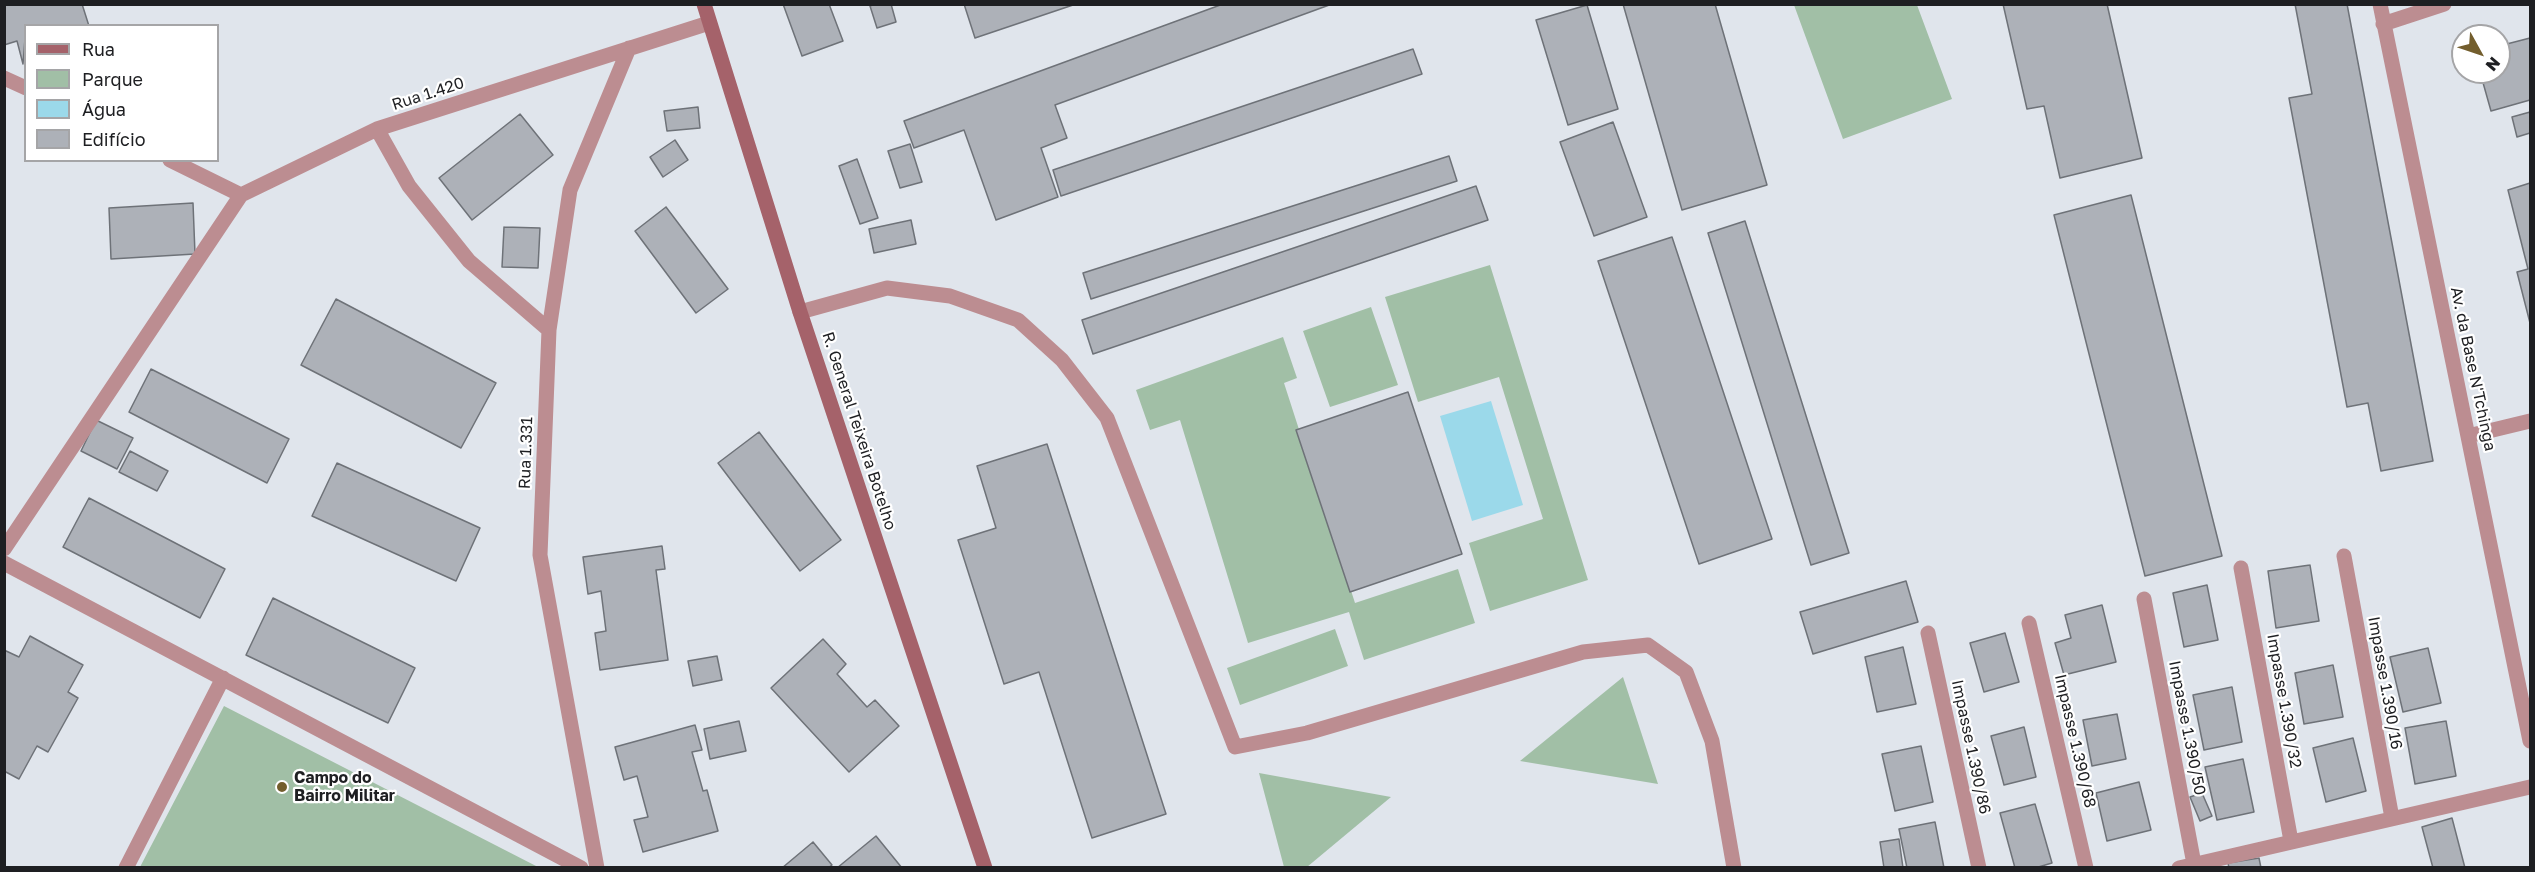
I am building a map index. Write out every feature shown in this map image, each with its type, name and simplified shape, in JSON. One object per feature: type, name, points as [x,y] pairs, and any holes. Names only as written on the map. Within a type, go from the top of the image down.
[{"type":"street","name":"R. General Teixeira Botelho","points":[[704,4],[800,312],[985,867]]},
{"type":"street","name":"Av. da Base N'Tchinga","points":[[2380,4],[2530,741]]},
{"type":"street","points":[[2383,24],[2444,4]]},
{"type":"street","name":"Rua 1.420","points":[[241,195],[377,129],[709,23]]},
{"type":"street","name":"Rua 1.331","points":[[597,867],[540,555],[549,330],[570,190],[629,48]]},
{"type":"street","points":[[4,78],[24,87]]},
{"type":"street","points":[[377,129],[409,186],[469,261],[549,330]]},
{"type":"street","points":[[4,549],[241,195],[174,162]]},
{"type":"street","points":[[800,312],[887,288],[950,296],[1018,321],[1062,360],[1107,418],[1235,747],[1306,733],[1583,652],[1647,645],[1686,672],[1712,741],[1734,867]]},
{"type":"street","points":[[2468,436],[2530,421]]},
{"type":"street","name":"Impasse 1.390/16","points":[[2344,556],[2392,818]]},
{"type":"street","points":[[4,563],[581,867]]},
{"type":"street","name":"Impasse 1.390/32","points":[[2241,567],[2291,841]]},
{"type":"street","name":"Impasse 1.390/50","points":[[2144,599],[2186,866]]},
{"type":"street","name":"Impasse 1.390/68","points":[[2029,623],[2086,867]]},
{"type":"street","name":"Impasse 1.390/86","points":[[1928,633],[1979,867]]},
{"type":"street","points":[[126,867],[223,678]]},
{"type":"street","points":[[2186,866],[2530,786]]},
{"type":"green space","points":[[1794,5],[1917,5],[1952,99],[1843,139]]},
{"type":"green space","points":[[1490,265],[1588,580],[1490,611],[1469,543],[1543,519],[1499,377],[1418,402],[1385,297]]},
{"type":"green space","points":[[1371,307],[1398,385],[1330,407],[1303,331]]},
{"type":"green space","points":[[1283,337],[1297,378],[1284,383],[1355,603],[1458,569],[1475,623],[1364,660],[1349,612],[1248,643],[1180,420],[1150,430],[1136,390]]},
{"type":"green space","points":[[1335,629],[1348,666],[1240,705],[1227,668]]},
{"type":"green space","points":[[1623,677],[1658,784],[1520,761]]},
{"type":"green space","name":"Campo do Bairro Militar","points":[[224,706],[538,867],[140,867]]},
{"type":"green space","points":[[1259,773],[1391,797],[1307,867],[1284,867]]},
{"type":"water","points":[[1491,401],[1523,505],[1472,521],[1440,416]]},
{"type":"building","points":[[4,4],[82,4],[88,24],[24,24],[23,64],[17,41],[4,45]]},
{"type":"building","points":[[783,4],[829,4],[843,41],[802,56]]},
{"type":"building","points":[[891,4],[896,22],[877,28],[870,6]]},
{"type":"building","points":[[964,4],[1076,4],[975,38]]},
{"type":"building","points":[[1223,4],[1332,4],[1055,105],[1067,138],[1041,148],[1058,197],[996,220],[964,130],[914,148],[904,121]]},
{"type":"building","points":[[1623,4],[1715,4],[1767,185],[1682,210]]},
{"type":"building","points":[[2003,4],[2107,4],[2142,158],[2060,178],[2044,106],[2027,109]]},
{"type":"building","points":[[2295,4],[2347,4],[2433,461],[2381,471],[2368,403],[2347,407],[2289,98],[2312,94]]},
{"type":"building","points":[[1587,5],[1618,109],[1568,125],[1536,20]]},
{"type":"building","points":[[2530,38],[2530,100],[2491,111],[2483,84],[2511,84],[2511,43]]},
{"type":"building","points":[[1413,49],[1422,74],[1061,196],[1053,170]]},
{"type":"building","points":[[698,107],[700,128],[667,131],[664,111]]},
{"type":"building","points":[[2530,112],[2530,133],[2517,137],[2512,117]]},
{"type":"building","points":[[520,114],[553,155],[472,220],[439,178]]},
{"type":"building","points":[[1613,122],[1647,217],[1594,236],[1560,142]]},
{"type":"building","points":[[675,140],[688,160],[663,177],[650,157]]},
{"type":"building","points":[[910,144],[922,182],[900,188],[888,151]]},
{"type":"building","points":[[1449,156],[1457,181],[1091,299],[1083,273]]},
{"type":"building","points":[[857,159],[878,218],[860,224],[839,166]]},
{"type":"building","points":[[2530,183],[2530,323],[2517,272],[2528,269],[2508,190]]},
{"type":"building","points":[[1476,186],[1488,220],[1093,354],[1082,320]]},
{"type":"building","points":[[2131,195],[2222,556],[2145,576],[2054,215]]},
{"type":"building","points":[[193,203],[195,254],[111,259],[109,208]]},
{"type":"building","points":[[666,207],[728,289],[696,313],[635,231]]},
{"type":"building","points":[[911,220],[916,244],[874,253],[869,229]]},
{"type":"building","points":[[1745,221],[1849,553],[1811,565],[1708,233]]},
{"type":"building","points":[[504,227],[540,228],[538,268],[502,267]]},
{"type":"building","points":[[1672,237],[1772,539],[1699,564],[1598,261]]},
{"type":"building","points":[[336,299],[496,383],[461,448],[301,365]]},
{"type":"building","points":[[151,369],[289,439],[267,483],[129,412]]},
{"type":"building","points":[[1408,392],[1462,554],[1350,592],[1296,430]]},
{"type":"building","points":[[96,420],[133,438],[117,469],[81,451]]},
{"type":"building","points":[[759,432],[841,540],[800,571],[718,463]]},
{"type":"building","points":[[1047,444],[1166,814],[1092,838],[1039,672],[1004,684],[958,540],[996,528],[977,466]]},
{"type":"building","points":[[130,451],[168,471],[157,491],[119,472]]},
{"type":"building","points":[[337,463],[480,528],[456,581],[312,516]]},
{"type":"building","points":[[89,498],[225,569],[200,618],[63,547]]},
{"type":"building","points":[[662,546],[665,569],[656,570],[668,660],[600,670],[595,633],[606,631],[601,591],[588,594],[583,557]]},
{"type":"building","points":[[2310,565],[2319,621],[2276,628],[2268,571]]},
{"type":"building","points":[[1906,581],[1918,622],[1813,654],[1800,612]]},
{"type":"building","points":[[2207,585],[2218,640],[2184,647],[2173,593]]},
{"type":"building","points":[[273,598],[415,668],[388,723],[246,655]]},
{"type":"building","points":[[2102,605],[2116,662],[2064,675],[2055,643],[2071,638],[2065,615]]},
{"type":"building","points":[[2005,633],[2019,682],[1984,692],[1970,643]]},
{"type":"building","points":[[30,636],[83,665],[68,692],[78,698],[48,752],[37,746],[19,779],[4,771],[4,650],[19,657]]},
{"type":"building","points":[[823,639],[846,664],[837,674],[867,707],[875,700],[899,726],[849,772],[771,688]]},
{"type":"building","points":[[1903,647],[1916,704],[1877,712],[1865,657]]},
{"type":"building","points":[[2428,648],[2441,703],[2403,712],[2390,657]]},
{"type":"building","points":[[717,656],[722,680],[693,686],[688,661]]},
{"type":"building","points":[[2333,665],[2343,717],[2304,724],[2295,673]]},
{"type":"building","points":[[2232,687],[2242,742],[2204,750],[2193,695]]},
{"type":"building","points":[[2117,714],[2126,759],[2092,766],[2083,720]]},
{"type":"building","points":[[739,721],[746,751],[710,759],[704,729]]},
{"type":"building","points":[[2446,721],[2456,776],[2415,784],[2405,728]]},
{"type":"building","points":[[695,725],[702,750],[692,752],[703,791],[707,790],[718,831],[643,852],[634,820],[648,817],[637,776],[624,780],[615,747]]},
{"type":"building","points":[[2024,727],[2036,777],[2004,785],[1991,736]]},
{"type":"building","points":[[2353,738],[2366,791],[2326,802],[2313,748]]},
{"type":"building","points":[[1921,746],[1933,802],[1895,811],[1882,754]]},
{"type":"building","points":[[2243,759],[2254,812],[2217,820],[2205,767]]},
{"type":"building","points":[[2139,782],[2151,830],[2107,841],[2096,793]]},
{"type":"building","points":[[2202,793],[2212,816],[2200,821],[2190,797]]},
{"type":"building","points":[[2035,804],[2052,863],[2035,868],[2015,868],[2000,813]]},
{"type":"building","points":[[2452,818],[2465,868],[2433,868],[2422,827]]},
{"type":"building","points":[[1935,822],[1944,868],[1907,868],[1899,829]]},
{"type":"building","points":[[876,836],[902,868],[837,868]]},
{"type":"building","points":[[1899,839],[1903,868],[1884,868],[1880,842]]},
{"type":"building","points":[[813,842],[832,865],[828,868],[782,868]]},
{"type":"building","points":[[2259,858],[2261,868],[2229,868],[2228,863]]},
{"type":"place","name":"Campo do Bairro Militar","points":[[282,787]]}]
